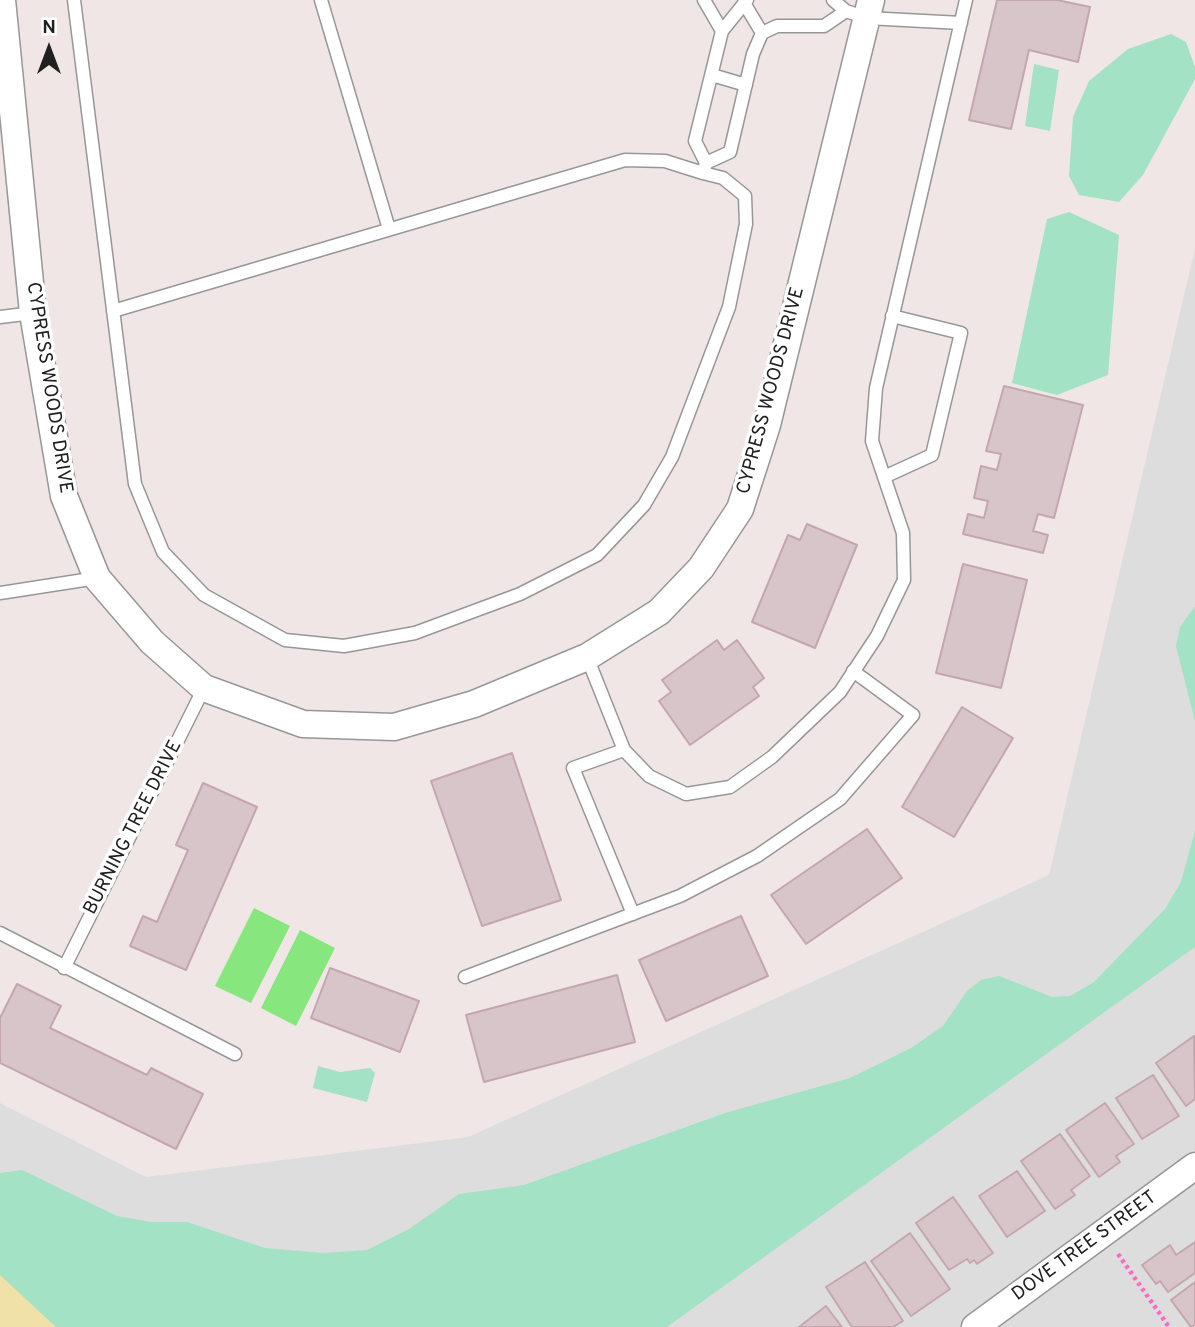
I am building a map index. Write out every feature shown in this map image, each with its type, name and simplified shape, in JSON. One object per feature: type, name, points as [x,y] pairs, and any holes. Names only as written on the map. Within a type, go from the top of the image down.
[{"type":"street","name":"CYPRESS WOODS DRIVE","points":[[2,0],[33,313],[64,496],[97,578],[152,642],[204,688],[303,724],[394,727],[474,704],[587,656],[659,612],[701,568],[740,509],[767,425],[862,10]]},
{"type":"street","name":"CYPRESS WOODS DRIVE","points":[[0,120],[21,197]]},
{"type":"street","name":"DOVE TREE STREET","points":[[975,1327],[1195,1166]]},
{"type":"lane","points":[[74,0],[113,311],[135,484],[163,552],[204,595],[285,640],[344,646],[415,634],[520,594],[597,555],[644,505],[672,457],[729,307],[746,224],[745,196],[723,178],[705,168],[665,161],[625,160],[113,311]]},
{"type":"lane","points":[[321,0],[389,229]]},
{"type":"lane","points":[[704,0],[722,31]]},
{"type":"lane","points":[[833,0],[862,10],[961,23]]},
{"type":"lane","points":[[587,656],[624,750],[649,776],[686,794],[730,787],[772,757],[840,692],[877,636],[904,580],[903,533],[872,441],[876,388],[966,0]]},
{"type":"lane","points":[[745,1],[762,33],[730,152],[705,168],[695,141],[722,31],[745,1]]},
{"type":"lane","points":[[762,33],[777,26],[824,26],[862,10]]},
{"type":"lane","points":[[712,75],[746,85]]},
{"type":"lane","points":[[0,317],[33,313]]},
{"type":"lane","points":[[884,477],[932,455],[961,333],[892,316]]},
{"type":"lane","points":[[0,593],[97,578]]},
{"type":"lane","points":[[465,977],[680,896],[757,856],[840,800],[914,715],[853,671]]},
{"type":"lane","name":"BURNING TREE DRIVE","points":[[64,968],[204,688]]},
{"type":"lane","points":[[624,750],[573,768],[633,914]]},
{"type":"lane","points":[[0,933],[236,1054]]},
{"type":"path","points":[[1118,1254],[1169,1327]]},
{"type":"shaded area","points":[[1171,34],[1186,42],[1195,67],[1195,79],[1143,175],[1119,202],[1079,195],[1069,176],[1073,117],[1089,81],[1128,49]]},
{"type":"shaded area","points":[[1034,64],[1059,70],[1050,131],[1025,126]]},
{"type":"shaded area","points":[[1069,212],[1119,235],[1108,375],[1057,395],[1012,383],[1047,219]]},
{"type":"shaded area","points":[[1195,248],[1195,1327],[0,1327],[0,1103],[146,1177],[468,1137],[1049,875]]},
{"type":"shaded area","points":[[1195,606],[1195,721],[1176,646],[1180,627]]},
{"type":"shaded area","points":[[1195,831],[1195,947],[667,1327],[56,1327],[0,1275],[0,1173],[22,1170],[117,1216],[152,1222],[187,1222],[265,1248],[323,1253],[367,1250],[409,1229],[459,1194],[524,1185],[725,1113],[850,1078],[911,1048],[943,1026],[967,991],[981,980],[999,976],[1052,997],[1070,996],[1094,982],[1165,909],[1181,882]]},
{"type":"shaded area","points":[[318,1066],[340,1072],[370,1068],[375,1073],[367,1102],[313,1088]]},
{"type":"shaded area","points":[[0,1275],[2,1276],[56,1327],[0,1327]]},
{"type":"green space","points":[[254,908],[290,926],[251,1003],[215,986]]},
{"type":"green space","points":[[300,930],[335,948],[296,1026],[261,1008]]},
{"type":"building","points":[[997,0],[1057,0],[1090,7],[1078,62],[1029,50],[1011,129],[969,120]]},
{"type":"building","points":[[1004,386],[1083,405],[1054,518],[1038,514],[1033,531],[1048,535],[1043,553],[963,534],[968,514],[984,518],[988,501],[974,498],[981,466],[997,470],[1001,454],[986,451]]},
{"type":"building","points":[[807,524],[857,545],[815,648],[752,622],[788,535],[800,540]]},
{"type":"building","points":[[963,564],[1027,580],[1001,688],[936,673]]},
{"type":"building","points":[[717,640],[724,650],[737,640],[764,678],[753,687],[759,696],[690,745],[659,701],[671,692],[662,680]]},
{"type":"building","points":[[962,707],[1013,738],[954,837],[902,807]]},
{"type":"building","points":[[512,753],[561,900],[482,926],[431,781]]},
{"type":"building","points":[[203,783],[257,807],[186,970],[130,946],[143,916],[157,922],[188,850],[176,845]]},
{"type":"building","points":[[867,829],[902,878],[806,944],[771,895]]},
{"type":"building","points":[[741,916],[768,976],[666,1021],[639,960]]},
{"type":"building","points":[[330,968],[419,1001],[400,1052],[311,1018]]},
{"type":"building","points":[[617,975],[635,1042],[484,1082],[466,1015]]},
{"type":"building","points":[[17,984],[61,1006],[50,1028],[147,1075],[151,1068],[203,1094],[176,1149],[0,1063],[0,1018]]},
{"type":"building","points":[[1194,1036],[1195,1099],[1186,1106],[1156,1063]]},
{"type":"building","points":[[1153,1075],[1179,1116],[1142,1139],[1116,1098]]},
{"type":"building","points":[[1105,1103],[1134,1144],[1116,1156],[1120,1162],[1099,1177],[1066,1130]]},
{"type":"building","points":[[1060,1134],[1090,1176],[1071,1190],[1075,1195],[1055,1209],[1021,1161]]},
{"type":"building","points":[[1017,1171],[1045,1211],[1007,1237],[979,1196]]},
{"type":"building","points":[[953,1197],[993,1253],[977,1264],[974,1260],[970,1263],[967,1259],[949,1270],[916,1223]]},
{"type":"building","points":[[910,1233],[950,1289],[911,1316],[871,1261]]},
{"type":"building","points":[[1195,1242],[1195,1273],[1168,1292],[1160,1281],[1156,1284],[1142,1265],[1170,1245],[1176,1255]]},
{"type":"building","points":[[865,1262],[903,1321],[893,1327],[852,1327],[826,1287]]},
{"type":"building","points":[[1195,1282],[1195,1325],[1191,1327],[1171,1300]]},
{"type":"building","points":[[826,1306],[842,1327],[799,1327]]}]
